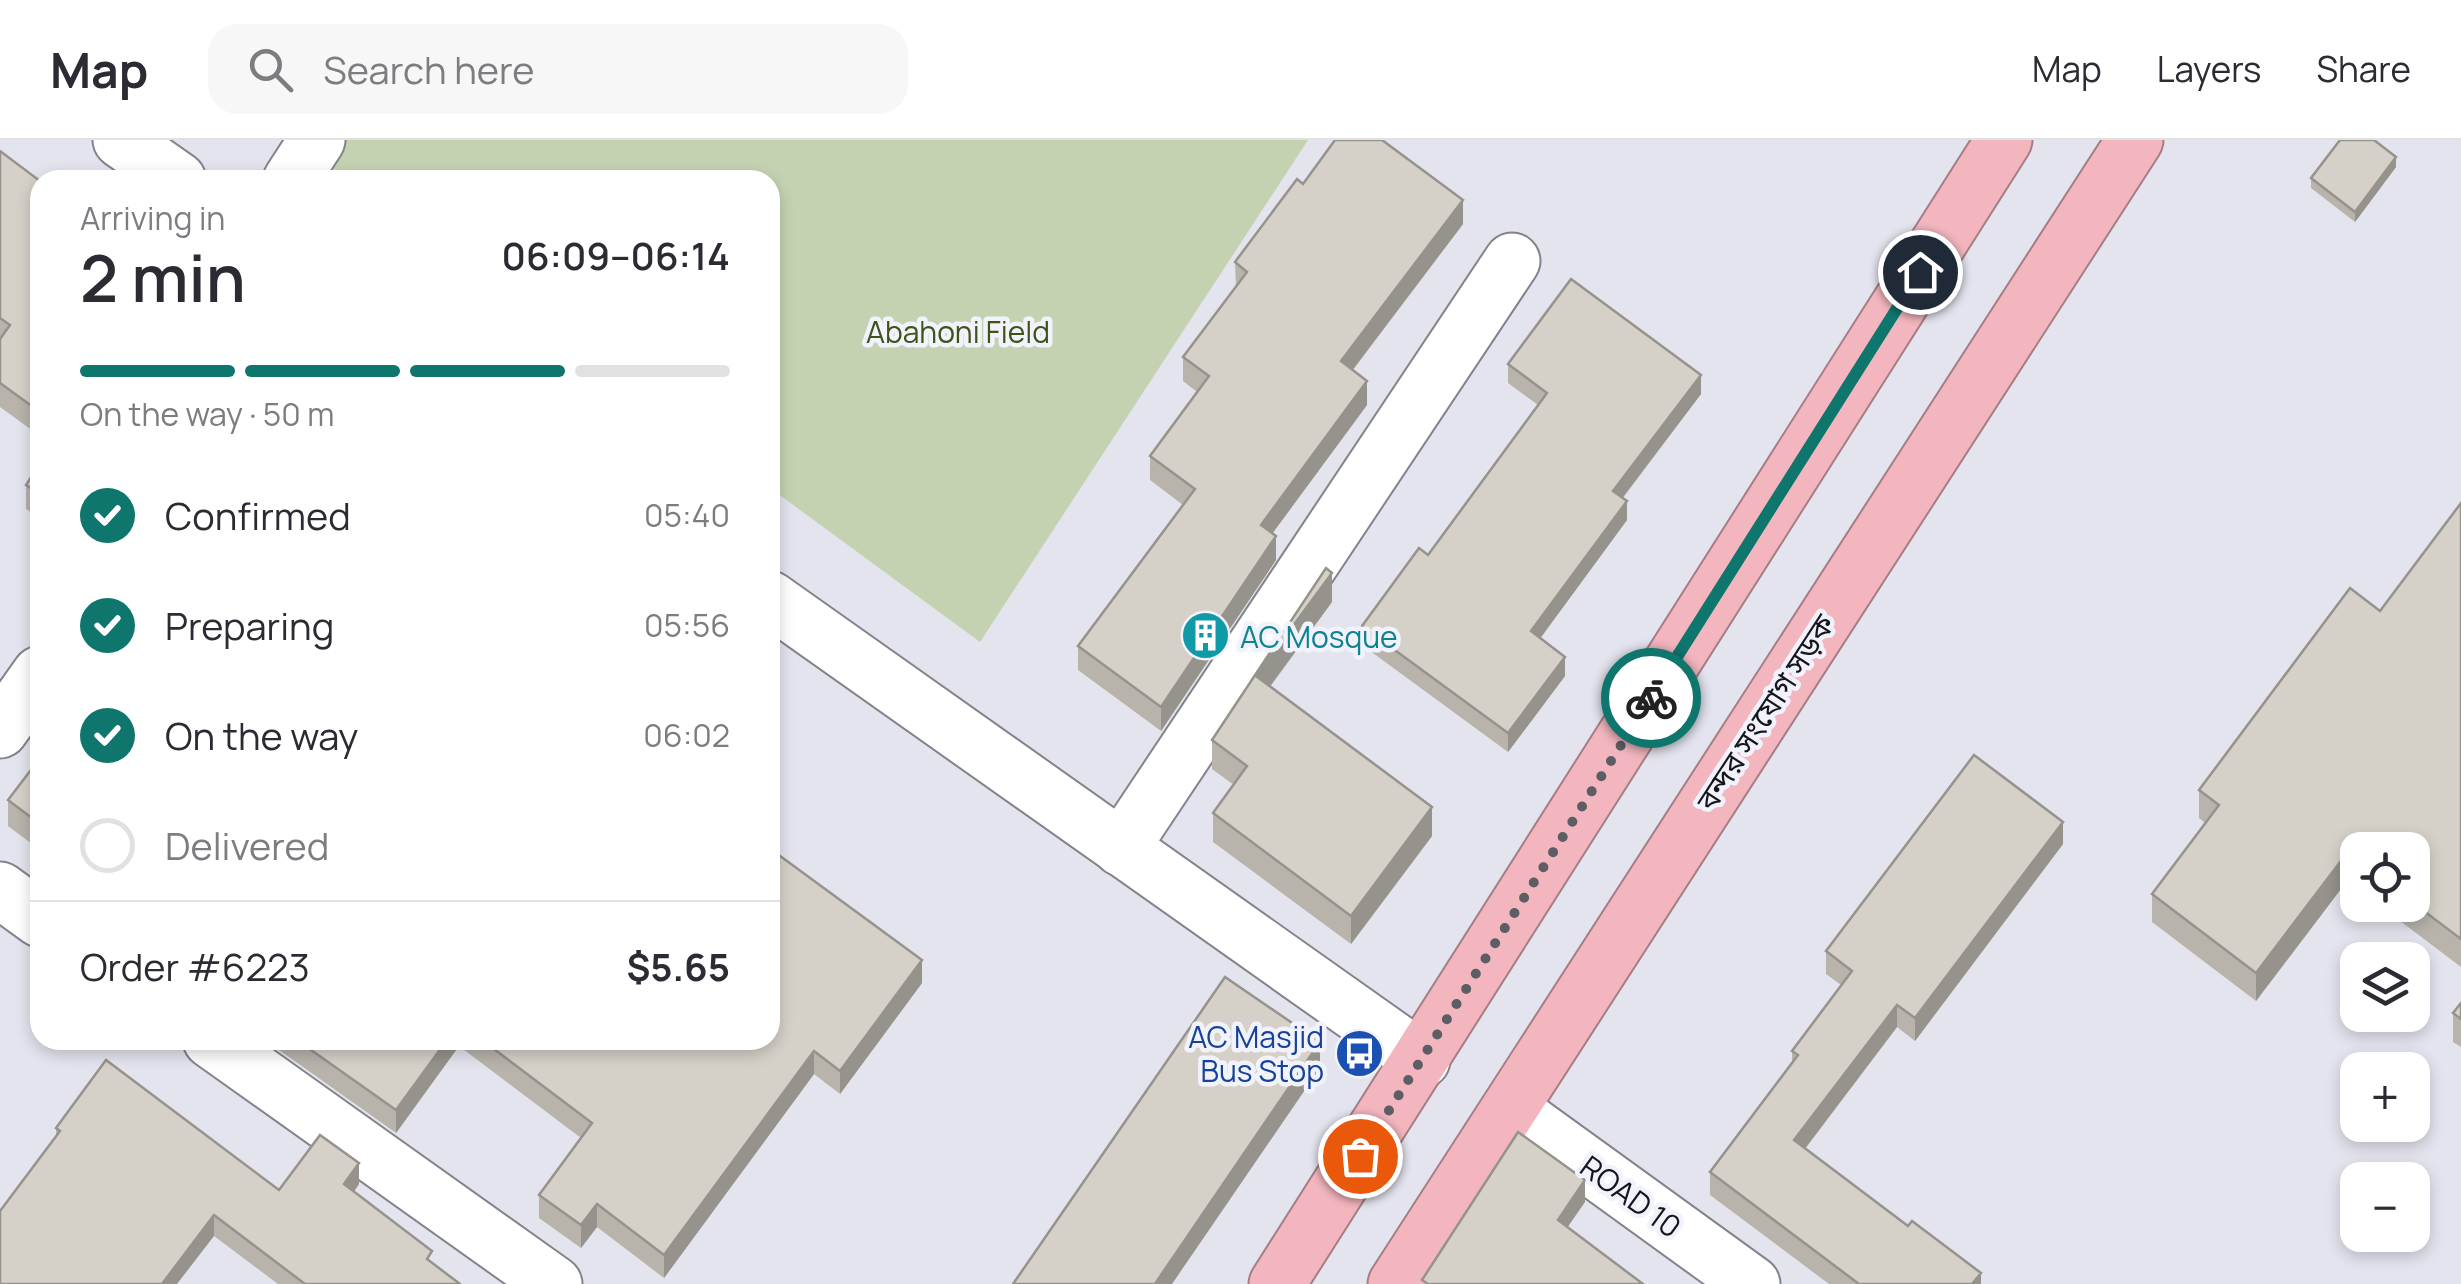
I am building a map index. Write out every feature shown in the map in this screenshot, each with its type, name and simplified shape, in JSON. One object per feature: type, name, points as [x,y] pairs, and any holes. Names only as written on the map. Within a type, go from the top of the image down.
[{"type":"highway","points":[[1278,1284],[2004,140]]},
{"type":"highway","name":"বন্দর সংযোগ সড়ক","points":[[1396,1284],[2135,140]]},
{"type":"street","points":[[122,140],[164,170]]},
{"type":"street","points":[[297,170],[317,140]]},
{"type":"street","points":[[1121,848],[1512,261]]},
{"type":"street","points":[[780,606],[1422,1060]]},
{"type":"street","points":[[0,730],[30,688]]},
{"type":"street","points":[[0,890],[30,911]]},
{"type":"street","points":[[224,1050],[554,1284]]},
{"type":"street","name":"ROAD 10","points":[[1510,1109],[1752,1284]]},
{"type":"green space","name":"Abahoni Field","points":[[330,140],[1308,140],[980,642],[780,495],[780,170],[335,170],[319,158]]},
{"type":"building","points":[[1335,140],[1382,140],[1463,200],[1341,361],[1367,381],[1261,525],[1276,536],[1161,707],[1078,646],[1195,489],[1150,456],[1209,376],[1183,357],[1247,272],[1235,262],[1297,179],[1303,184]]},
{"type":"building","points":[[2340,140],[2374,140],[2396,157],[2355,212],[2311,178]]},
{"type":"building","points":[[0,151],[30,174],[30,405],[0,383],[0,339],[10,325],[0,318]]},
{"type":"building","points":[[1571,279],[1701,375],[1613,491],[1627,501],[1531,631],[1565,657],[1508,733],[1362,626],[1419,548],[1428,555],[1547,393],[1508,364]]},
{"type":"building","points":[[2461,503],[2461,939],[2430,916],[2430,832],[2340,832],[2340,862],[2256,973],[2152,894],[2219,805],[2199,790],[2350,588],[2380,611]]},
{"type":"building","points":[[1326,568],[1332,573],[1256,676],[1432,807],[1351,916],[1213,813],[1247,766],[1212,740]]},
{"type":"building","points":[[1974,755],[2063,822],[1915,1018],[1897,1005],[1794,1140],[1908,1226],[1912,1221],[1981,1273],[1972,1284],[1859,1284],[1710,1172],[1798,1055],[1792,1051],[1852,971],[1826,951]]},
{"type":"building","points":[[30,771],[30,816],[8,800]]},
{"type":"building","points":[[780,856],[922,960],[840,1071],[814,1051],[664,1255],[597,1204],[581,1225],[539,1195],[592,1123],[495,1050],[780,1050]]},
{"type":"building","points":[[1225,977],[1320,1042],[1155,1284],[1013,1284]]},
{"type":"building","points":[[2461,1003],[2461,1019],[2453,1013]]},
{"type":"building","points":[[311,1050],[440,1050],[396,1110]]},
{"type":"building","points":[[106,1060],[279,1190],[320,1135],[359,1163],[344,1184],[432,1251],[427,1259],[460,1284],[305,1284],[214,1215],[162,1284],[0,1284],[0,1211],[60,1131],[56,1128]]},
{"type":"building","points":[[1518,1132],[1585,1180],[1558,1220],[1643,1284],[1428,1284],[1422,1280]]},
{"type":"way so far","points":[[1360,1156],[1651,698]]},
{"type":"place","name":"AC Mosque","points":[[1205,636]]},
{"type":"place","name":"AC Masjid Bus Stop","points":[[1359,1053]]},
{"type":"route","points":[[1651,698],[1920,272]]}]
